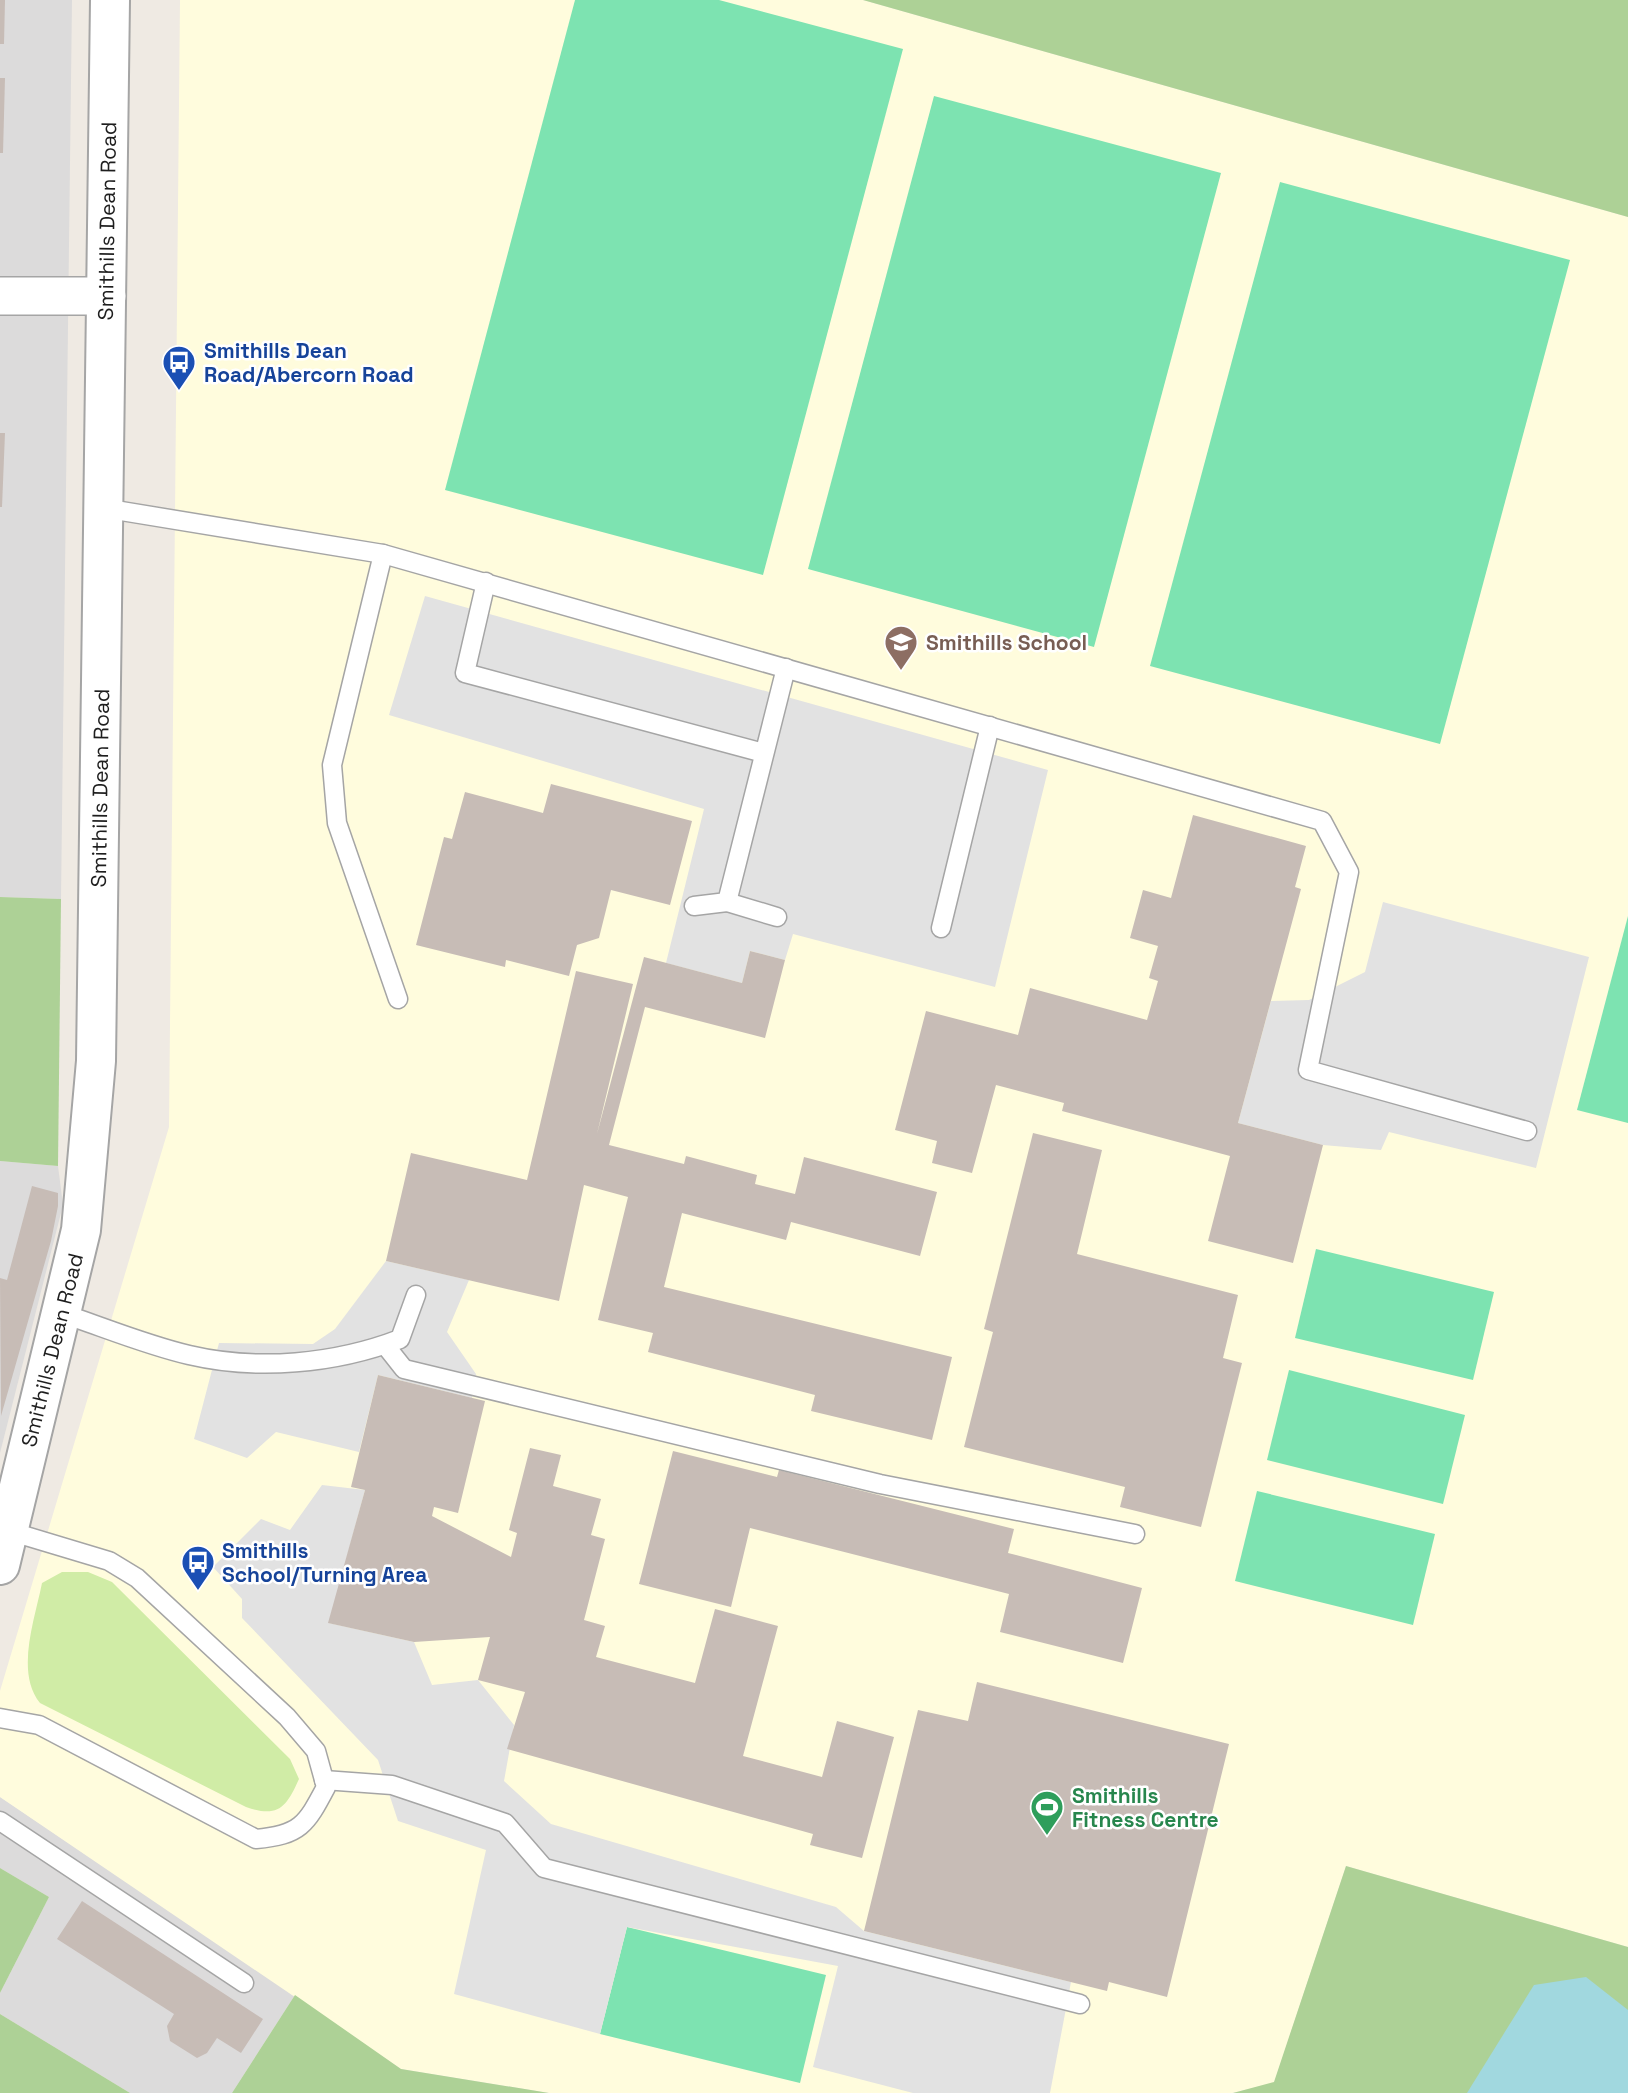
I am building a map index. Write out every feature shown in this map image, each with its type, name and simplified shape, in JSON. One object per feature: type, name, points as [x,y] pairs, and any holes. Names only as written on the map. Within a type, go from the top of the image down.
[{"type":"street","name":"Smithills Dean Road","points":[[3,1541],[81,1230],[96,1061],[110,0]]},
{"type":"street","points":[[0,296],[107,296]]},
{"type":"lane","points":[[103,508],[383,554],[1322,821],[1349,872],[1308,1070],[1527,1131]]},
{"type":"lane","points":[[383,554],[332,765],[337,823],[398,999]]},
{"type":"lane","points":[[486,582],[465,673],[764,753]]},
{"type":"lane","points":[[727,902],[786,668]]},
{"type":"lane","points":[[941,928],[990,726]]},
{"type":"lane","points":[[694,906],[727,902],[778,917]]},
{"type":"lane","points":[[61,1313],[189,1355],[262,1366],[368,1351],[400,1339],[416,1296]]},
{"type":"lane","points":[[385,1345],[404,1369],[880,1484],[1135,1534]]},
{"type":"lane","points":[[0,1718],[40,1726],[256,1839],[284,1837],[310,1818],[326,1787],[316,1751],[287,1717],[137,1578],[109,1561],[3,1541]]},
{"type":"lane","points":[[324,1780],[392,1785],[505,1823],[544,1868],[1080,2004]]},
{"type":"lane","points":[[0,1821],[244,1983]]},
{"type":"shaded area","points":[[0,0],[72,0],[61,899],[0,897]]},
{"type":"shaded area","name":"Smithills School","points":[[180,0],[863,0],[1628,217],[1628,1947],[1346,1866],[1274,2083],[1232,2093],[549,2093],[401,2069],[0,1797],[0,1691],[169,1127]]},
{"type":"shaded area","points":[[425,596],[1048,770],[995,987],[793,934],[785,960],[750,951],[742,983],[666,963],[704,809],[389,715]]},
{"type":"shaded area","points":[[1383,902],[1589,957],[1536,1168],[1389,1132],[1381,1150],[1323,1145],[1238,1123],[1271,1001],[1309,1000],[1365,972]]},
{"type":"shaded area","points":[[0,1161],[58,1166],[63,1205],[0,1453]]},
{"type":"shaded area","points":[[386,1261],[469,1280],[447,1332],[476,1374],[472,1398],[378,1375],[359,1452],[276,1432],[247,1458],[194,1439],[219,1343],[313,1344],[335,1329]]},
{"type":"shaded area","points":[[322,1485],[365,1490],[329,1623],[414,1642],[432,1685],[478,1680],[514,1725],[504,1781],[551,1824],[836,1907],[864,1931],[1071,1982],[1050,2093],[913,2093],[813,2067],[838,1966],[627,1927],[600,2034],[454,1994],[486,1850],[398,1821],[378,1760],[242,1618],[242,1599],[213,1567],[261,1519],[290,1530]]},
{"type":"shaded area","points":[[0,1797],[295,1995],[232,2093],[130,2093],[0,2014],[0,1993],[49,1897],[0,1868]]},
{"type":"green space","points":[[575,0],[719,0],[903,49],[763,575],[445,490]]},
{"type":"green space","points":[[863,0],[1628,0],[1628,217]]},
{"type":"green space","points":[[934,96],[1221,173],[1094,647],[808,569]]},
{"type":"green space","points":[[1280,182],[1570,260],[1440,744],[1150,666]]},
{"type":"green space","points":[[0,897],[61,899],[58,1166],[0,1161]]},
{"type":"green space","points":[[1628,916],[1628,1123],[1577,1110]]},
{"type":"green space","points":[[1316,1249],[1494,1292],[1473,1380],[1295,1338]]},
{"type":"green space","points":[[1289,1370],[1465,1415],[1443,1504],[1267,1460]]},
{"type":"green space","points":[[1257,1491],[1435,1534],[1413,1625],[1235,1581]]},
{"type":"green space","points":[[62,1572],[88,1572],[112,1582],[290,1759],[299,1779],[285,1804],[273,1811],[246,1807],[40,1703],[29,1676],[29,1645],[42,1583]]},
{"type":"green space","points":[[1346,1866],[1628,1947],[1628,2093],[1233,2093],[1274,2082]]},
{"type":"green space","points":[[0,1868],[49,1897],[0,1993]]},
{"type":"green space","points":[[627,1927],[826,1975],[800,2083],[600,2034]]},
{"type":"green space","points":[[295,1995],[401,2069],[549,2093],[232,2093]]},
{"type":"green space","points":[[0,2014],[130,2093],[0,2093]]},
{"type":"water","points":[[1586,1977],[1628,2010],[1628,2093],[1467,2093],[1534,1985]]},
{"type":"building","points":[[0,0],[5,0],[4,44],[0,44]]},
{"type":"building","points":[[0,78],[5,78],[3,153],[0,153]]},
{"type":"building","points":[[0,433],[5,433],[2,507],[0,507]]},
{"type":"building","points":[[551,784],[692,821],[670,905],[611,890],[599,938],[577,945],[569,976],[506,960],[505,967],[416,945],[444,837],[452,839],[465,792],[543,813]]},
{"type":"building","points":[[1193,815],[1306,846],[1295,887],[1301,889],[1238,1123],[1323,1145],[1293,1263],[1208,1241],[1230,1156],[1062,1111],[1064,1103],[996,1085],[972,1173],[932,1163],[937,1141],[895,1130],[926,1011],[1018,1035],[1030,988],[1147,1020],[1158,981],[1149,978],[1158,946],[1130,938],[1143,890],[1171,898]]},
{"type":"building","points":[[750,951],[785,960],[765,1038],[645,1007],[609,1145],[684,1164],[686,1156],[757,1175],[755,1184],[795,1194],[804,1157],[937,1192],[920,1256],[791,1222],[786,1240],[682,1213],[664,1287],[952,1357],[932,1440],[811,1411],[815,1395],[648,1352],[653,1333],[598,1320],[628,1197],[584,1185],[559,1301],[386,1261],[411,1153],[527,1180],[576,971],[633,984],[597,1134],[644,957],[742,983]]},
{"type":"building","points":[[1033,1133],[1102,1150],[1077,1254],[1238,1295],[1223,1358],[1242,1363],[1201,1527],[1120,1507],[1125,1487],[964,1447],[993,1332],[984,1329]]},
{"type":"building","points":[[32,1186],[58,1193],[58,1206],[51,1241],[1,1416],[0,1278],[7,1280]]},
{"type":"building","points":[[378,1375],[485,1401],[458,1513],[434,1507],[432,1516],[511,1557],[517,1533],[509,1530],[530,1448],[561,1455],[553,1486],[601,1499],[591,1535],[605,1539],[584,1620],[605,1626],[596,1657],[695,1683],[715,1609],[778,1626],[743,1756],[822,1777],[837,1721],[894,1737],[862,1858],[810,1845],[813,1834],[507,1749],[525,1692],[478,1680],[490,1637],[414,1642],[328,1623],[365,1490],[351,1487]]},
{"type":"building","points":[[673,1451],[777,1477],[779,1470],[1014,1529],[1008,1553],[1142,1588],[1123,1663],[1000,1632],[1009,1594],[750,1528],[731,1607],[639,1584]]},
{"type":"building","name":"Smithills Fitness Centre","points":[[977,1682],[1229,1744],[1167,1997],[1109,1982],[1107,1991],[864,1931],[918,1710],[968,1721]]},
{"type":"building","points":[[82,1901],[263,2019],[241,2053],[217,2038],[207,2053],[197,2058],[170,2041],[167,2026],[174,2014],[57,1939]]},
{"type":"place","name":"Smithills Dean Road/Abercorn Road","points":[[179,392]]},
{"type":"place","name":"Smithills School","points":[[901,672]]},
{"type":"place","name":"Smithills School/Turning Area","points":[[198,1592]]},
{"type":"place","name":"Smithills Fitness Centre","points":[[1047,1837]]}]
